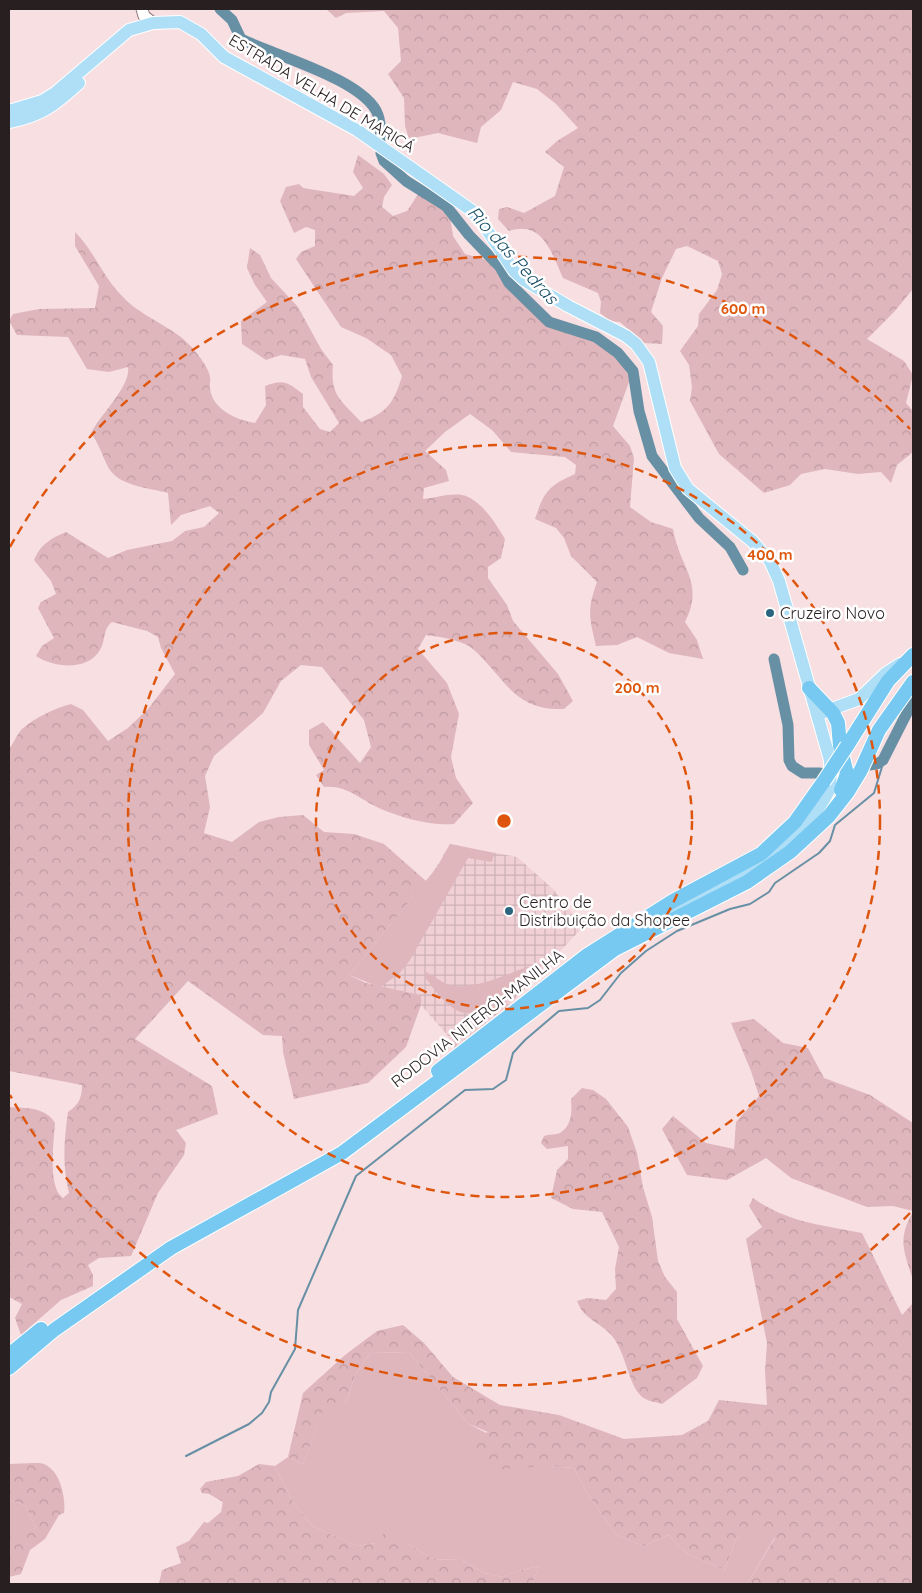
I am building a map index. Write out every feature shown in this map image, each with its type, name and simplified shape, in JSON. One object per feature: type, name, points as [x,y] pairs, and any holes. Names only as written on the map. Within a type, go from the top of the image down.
[{"type":"highway","name":"RODOVIA NITERÓI-MANILHA","points":[[9,1355],[74,1304],[164,1244],[336,1147],[449,1063],[559,976],[633,926],[673,901],[761,854],[795,822],[824,781],[888,681],[913,655]]},
{"type":"highway","name":"RODOVIA NITERÓI-MANILHA","points":[[9,1368],[54,1330],[171,1248],[342,1153],[470,1059],[607,954],[679,915],[747,882],[806,839],[829,816],[847,793],[861,770],[879,730],[913,682]]},
{"type":"highway","points":[[806,839],[845,784],[846,767],[839,741],[838,723],[830,710],[809,688]]},
{"type":"highway","points":[[830,760],[838,766],[846,767],[856,761],[879,730]]},
{"type":"main road","name":"ESTRADA VELHA DE MARICÁ","points":[[9,110],[42,101],[55,93],[124,33],[149,24],[170,21],[187,25],[201,34],[224,57],[364,134],[471,210],[483,224],[514,271],[524,280],[568,306],[626,336],[636,344],[650,362],[667,438],[680,477],[688,489],[752,541],[771,564],[779,581],[809,688]]},
{"type":"main road","points":[[9,122],[29,118],[46,111],[149,24]]},
{"type":"main road","points":[[818,720],[820,714],[859,699],[885,674],[913,655]]},
{"type":"main road","points":[[809,688],[824,697],[845,704]]},
{"type":"main road","points":[[633,926],[710,892],[762,864],[778,853],[800,832],[825,799],[830,783],[830,760],[809,688]]},
{"type":"street","points":[[142,9],[149,24]]},
{"type":"shaded area","points":[[450,844],[517,857],[553,889],[583,927],[511,1003],[454,1048],[454,1043],[421,1005],[421,995],[366,983]]},
{"type":"green space","points":[[326,9],[913,9],[913,289],[894,312],[867,339],[904,361],[913,375],[906,403],[913,411],[913,452],[897,465],[891,483],[881,472],[858,474],[825,469],[801,474],[790,485],[764,493],[719,454],[690,401],[692,387],[689,365],[680,351],[698,326],[699,314],[717,290],[722,274],[718,261],[687,246],[676,249],[662,278],[651,312],[663,326],[662,344],[644,343],[620,322],[610,321],[600,313],[601,302],[598,293],[563,278],[545,241],[538,235],[530,230],[509,231],[498,219],[499,209],[507,207],[524,213],[555,196],[564,167],[545,152],[557,141],[578,128],[556,104],[537,89],[513,82],[501,110],[481,127],[477,143],[438,133],[409,139],[405,126],[404,98],[388,74],[401,61],[398,28],[384,11],[346,13],[336,18]]},
{"type":"green space","points":[[358,155],[384,174],[392,185],[384,197],[382,207],[393,216],[407,211],[419,193],[436,202],[450,217],[453,236],[465,254],[487,260],[517,297],[539,319],[596,337],[618,353],[633,371],[613,426],[630,446],[634,458],[630,507],[651,522],[673,529],[676,543],[692,586],[691,608],[685,622],[697,640],[703,659],[669,653],[637,637],[617,645],[596,646],[590,607],[597,582],[571,556],[564,538],[556,528],[535,519],[544,496],[553,486],[575,474],[576,465],[565,457],[511,452],[492,430],[470,414],[445,432],[425,451],[446,470],[449,481],[424,488],[423,499],[447,495],[469,497],[482,507],[492,520],[505,539],[501,558],[488,567],[488,578],[507,605],[513,621],[558,674],[573,701],[564,709],[533,705],[512,691],[470,647],[452,640],[426,635],[418,649],[447,683],[459,714],[451,757],[456,778],[473,803],[454,824],[426,823],[407,818],[381,809],[340,788],[324,787],[316,775],[324,770],[309,745],[309,730],[323,722],[360,763],[371,747],[364,720],[322,667],[301,665],[281,681],[263,713],[214,756],[205,776],[210,807],[204,833],[232,842],[259,822],[279,817],[303,815],[324,832],[354,834],[384,844],[426,881],[349,975],[366,983],[421,995],[421,1005],[406,1047],[368,1083],[294,1099],[283,1052],[282,1036],[263,1035],[188,981],[135,1039],[212,1086],[218,1114],[176,1130],[186,1143],[184,1155],[158,1193],[131,1256],[99,1258],[88,1265],[93,1275],[93,1286],[61,1300],[21,1335],[15,1318],[22,1304],[9,1297],[9,1107],[41,1111],[55,1123],[53,1174],[58,1192],[63,1198],[69,1193],[64,1152],[68,1112],[75,1107],[79,1100],[82,1085],[9,1071],[9,749],[20,731],[27,725],[45,714],[71,704],[83,710],[108,741],[128,728],[148,709],[175,674],[161,648],[158,637],[147,631],[112,622],[105,632],[100,650],[95,657],[87,661],[79,664],[61,665],[36,656],[42,646],[54,638],[38,608],[41,602],[56,594],[51,581],[34,560],[47,543],[66,532],[108,558],[127,550],[172,541],[185,531],[204,527],[219,513],[210,506],[181,515],[171,525],[168,493],[126,482],[108,467],[91,433],[125,383],[128,367],[109,372],[87,369],[68,337],[17,335],[9,321],[13,314],[39,309],[95,308],[99,286],[75,246],[75,232],[88,247],[115,289],[130,304],[178,335],[195,351],[208,370],[212,396],[216,403],[227,413],[255,423],[266,405],[265,386],[281,382],[303,394],[303,407],[320,429],[330,432],[339,423],[311,377],[305,359],[281,355],[266,360],[242,344],[241,321],[267,302],[255,285],[247,268],[250,248],[260,255],[271,278],[298,307],[321,349],[333,365],[333,384],[338,397],[361,422],[370,419],[388,406],[396,393],[402,376],[391,355],[366,338],[341,327],[296,259],[301,252],[315,246],[315,230],[306,227],[294,233],[280,201],[286,187],[299,184],[303,188],[354,196],[363,188],[353,172]]},
{"type":"green space","points":[[450,844],[494,853],[492,862],[468,858],[410,960],[399,974],[380,987],[349,975],[438,866]]},
{"type":"green space","points":[[529,966],[509,988],[491,1003],[482,1009],[465,1013],[447,1004],[425,977],[426,972],[450,985],[469,986],[490,981]]},
{"type":"green space","points":[[754,1019],[783,1043],[808,1048],[824,1078],[870,1095],[913,1123],[913,1211],[893,1206],[867,1207],[791,1178],[766,1158],[727,1180],[687,1175],[662,1129],[673,1116],[706,1143],[734,1149],[736,1122],[759,1096],[731,1023]]},
{"type":"green space","points":[[582,1088],[593,1090],[606,1099],[628,1127],[637,1153],[643,1187],[652,1217],[658,1261],[665,1277],[677,1292],[677,1319],[703,1366],[697,1378],[662,1404],[641,1396],[633,1384],[617,1343],[607,1331],[584,1312],[577,1301],[587,1298],[606,1300],[616,1289],[615,1269],[619,1247],[602,1212],[573,1209],[551,1198],[557,1170],[568,1159],[568,1146],[547,1149],[541,1143],[544,1136],[560,1133],[567,1126],[571,1113],[571,1099]]},
{"type":"green space","points":[[753,1198],[791,1218],[862,1233],[902,1315],[913,1303],[913,1584],[747,1584],[775,1538],[757,1521],[736,1539],[725,1570],[688,1554],[668,1535],[644,1546],[616,1535],[587,1493],[574,1468],[549,1466],[502,1469],[470,1451],[469,1439],[488,1432],[469,1424],[409,1353],[371,1352],[355,1375],[347,1401],[325,1406],[303,1464],[288,1457],[303,1393],[345,1355],[377,1331],[403,1325],[424,1343],[453,1377],[500,1405],[559,1415],[624,1439],[682,1435],[708,1421],[719,1400],[767,1405],[765,1371],[767,1343],[746,1239],[762,1227],[749,1206]]},
{"type":"green space","points":[[913,1212],[913,1280],[905,1253],[904,1238],[905,1230]]},
{"type":"green space","points":[[371,1352],[409,1353],[469,1424],[549,1466],[574,1468],[587,1493],[616,1535],[644,1546],[668,1535],[688,1554],[725,1570],[736,1539],[757,1520],[775,1537],[747,1584],[532,1584],[539,1566],[514,1572],[503,1577],[484,1573],[462,1560],[433,1559],[407,1543],[376,1543],[357,1546],[312,1526],[294,1503],[275,1466],[288,1457],[303,1464],[325,1405],[347,1401],[355,1375]]},
{"type":"green space","points":[[9,1464],[45,1464],[59,1480],[63,1494],[64,1513],[59,1515],[45,1539],[30,1550],[21,1574],[9,1577],[9,1533],[36,1528],[25,1505],[9,1500]]},
{"type":"green space","points":[[259,1464],[275,1466],[294,1503],[312,1526],[357,1546],[376,1543],[384,1533],[407,1543],[433,1559],[462,1560],[484,1573],[503,1577],[514,1572],[539,1566],[532,1584],[159,1584],[162,1570],[181,1563],[176,1547],[189,1541],[204,1522],[208,1523],[221,1512],[223,1502],[209,1494],[202,1493],[200,1489],[206,1482],[238,1476]]},
{"type":"green space","points":[[9,1500],[25,1505],[36,1528],[17,1534],[9,1533]]},
{"type":"waterway","name":"Rio das Pedras","points":[[220,9],[232,20],[241,39],[338,80],[370,102],[380,122],[380,142]]},
{"type":"waterway","name":"Rio das Pedras","points":[[381,153],[384,161],[406,181],[446,206],[469,235],[500,267],[509,283],[549,322],[596,337],[618,353],[633,371],[639,411],[652,456],[699,518],[730,547],[743,570]]},
{"type":"waterway","name":"Rio das Pedras","points":[[774,659],[788,725],[789,760],[792,766],[803,773],[820,773]]},
{"type":"waterway","points":[[869,765],[877,764],[883,760],[913,701]]},
{"type":"waterway","points":[[186,1456],[249,1424],[262,1413],[269,1402],[271,1392],[295,1349],[298,1310],[356,1176],[465,1090],[493,1089],[506,1080],[513,1053],[525,1040],[559,1011],[588,1008],[600,1000],[621,973],[646,951],[677,931],[730,909],[750,904],[769,892],[775,883],[819,853],[830,841],[835,825],[874,793],[885,757]]},
{"type":"place","name":"Cruzeiro Novo","points":[[770,613]]},
{"type":"place","name":"Centro de Distribuição da Shopee","points":[[509,911]]}]
